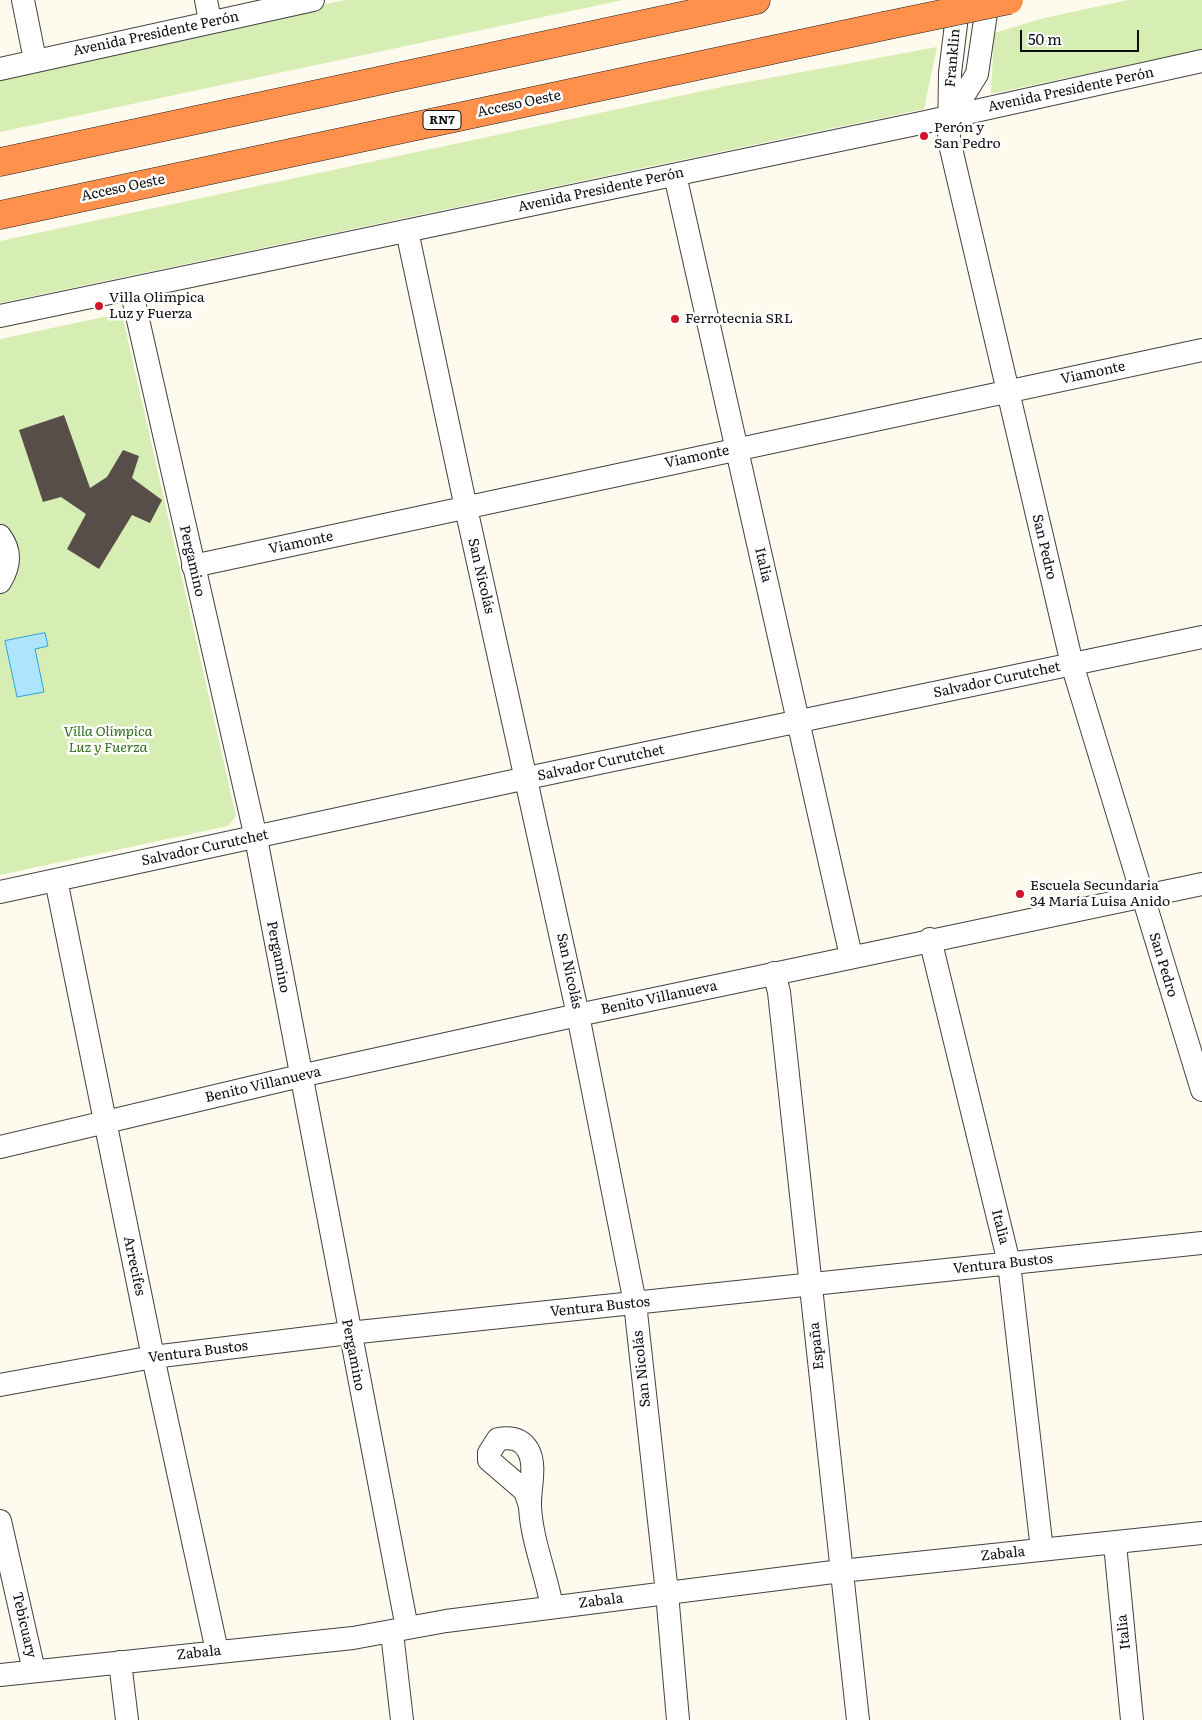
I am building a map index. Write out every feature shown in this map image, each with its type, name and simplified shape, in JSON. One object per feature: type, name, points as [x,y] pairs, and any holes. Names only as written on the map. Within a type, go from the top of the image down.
[{"type":"highway","points":[[0,162],[756,0]]},
{"type":"highway","name":"Acceso Oeste","points":[[0,215],[1009,0]]},
{"type":"street","points":[[23,0],[35,60]]},
{"type":"street","name":"Avenida Presidente Perón","points":[[0,68],[35,60],[208,11],[313,0]]},
{"type":"street","name":"Franklin","points":[[951,116],[950,73],[959,0]]},
{"type":"street","name":"San Pedro","points":[[988,0],[977,74],[951,116],[949,140],[1072,664],[1141,896],[1202,1090]]},
{"type":"street","name":"Avenida Presidente Perón","points":[[0,316],[675,175],[1202,61]]},
{"type":"street","name":"Italia","points":[[675,175],[851,956]]},
{"type":"street","name":"San Nicolás","points":[[407,231],[578,1014],[635,1303],[667,1593],[678,1720]]},
{"type":"street","name":"Pergamino","points":[[131,289],[256,838],[349,1333],[399,1630],[402,1720]]},
{"type":"street","name":"Viamonte","points":[[193,566],[736,448],[1202,350]]},
{"type":"street","points":[[0,536],[10,556],[7,570],[0,582]]},
{"type":"street","name":"Salvador Curutchet","points":[[0,892],[527,778],[1202,637]]},
{"type":"street","name":"Arrecifes","points":[[56,880],[153,1357],[217,1652]]},
{"type":"street","name":"Benito Villanueva","points":[[0,1147],[300,1076],[578,1014],[930,939],[1202,884]]},
{"type":"street","name":"Italia","points":[[930,939],[1009,1263],[1042,1550]]},
{"type":"street","name":"España","points":[[774,973],[779,992],[858,1720]]},
{"type":"street","name":"Ventura Bustos","points":[[0,1385],[153,1357],[349,1333],[1202,1243]]},
{"type":"street","points":[[530,1506],[538,1556],[547,1582],[552,1607]]},
{"type":"street","name":"Tebicuary","points":[[0,1521],[34,1671]]},
{"type":"street","name":"Zabala","points":[[0,1675],[399,1630],[438,1622],[841,1571],[1115,1544],[1202,1533]]},
{"type":"street","name":"Italia","points":[[1115,1544],[1132,1720]]},
{"type":"street","points":[[120,1662],[127,1720]]},
{"type":"green space","points":[[345,0],[623,0],[0,132],[0,76]]},
{"type":"green space","points":[[1128,0],[1202,0],[1202,49],[991,94],[994,33],[1044,18]]},
{"type":"green space","points":[[937,47],[924,109],[0,303],[0,241],[726,86]]},
{"type":"green space","name":"Villa Olímpica Luz y Fuerza","points":[[118,314],[123,318],[236,816],[228,826],[0,875],[0,339]]},
{"type":"water","points":[[45,633],[48,646],[35,649],[44,692],[17,697],[5,641]]},
{"type":"building","points":[[64,415],[90,488],[107,477],[123,450],[139,456],[132,478],[162,500],[150,523],[132,515],[99,569],[67,549],[86,514],[61,497],[43,502],[19,430]]},
{"type":"place","name":"Perón y San Pedro","points":[[924,136]]},
{"type":"place","name":"Villa Olimpica Luz y Fuerza","points":[[99,306]]},
{"type":"place","name":"Ferrotecnia SRL","points":[[675,319]]},
{"type":"place","name":"Escuela Secundaria 34 María Luisa Anido","points":[[1020,894]]}]
